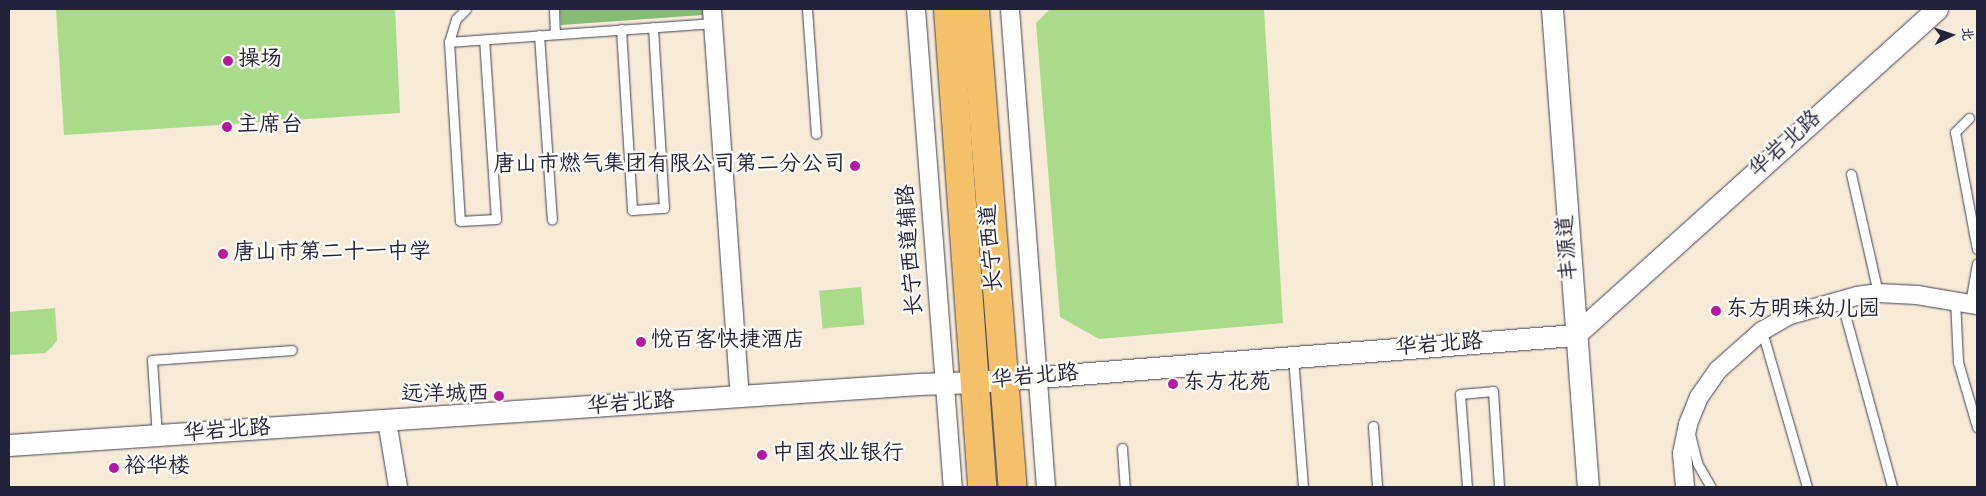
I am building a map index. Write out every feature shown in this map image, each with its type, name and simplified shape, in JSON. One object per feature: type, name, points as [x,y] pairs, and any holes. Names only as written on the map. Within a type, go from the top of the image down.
[{"type":"main road","name":"长宁西道","points":[[948,9],[982,487]]},
{"type":"main road","name":"长宁西道","points":[[975,9],[1012,487]]},
{"type":"street","name":"长宁西道辅路","points":[[916,9],[953,487]]},
{"type":"street","points":[[1010,9],[1046,487]]},
{"type":"street","name":"丰源道","points":[[1552,9],[1575,335],[1588,487]]},
{"type":"street","name":"华岩北路","points":[[9,445],[157,437],[740,398],[919,384],[1038,378],[1575,335],[1937,9]]},
{"type":"street","points":[[713,16],[740,398]]},
{"type":"street","points":[[1685,487],[1682,452],[1688,424],[1698,397],[1718,370],[1762,331],[1790,315],[1841,300],[1878,293],[1917,295],[1967,303]]},
{"type":"street","points":[[387,421],[398,487]]},
{"type":"lane","points":[[466,9],[456,19],[449,42],[460,221],[496,219],[484,39]]},
{"type":"lane","points":[[554,9],[555,34]]},
{"type":"lane","points":[[806,9],[816,134]]},
{"type":"lane","points":[[449,42],[653,27],[713,16]]},
{"type":"lane","points":[[621,29],[632,210],[664,208],[653,27]]},
{"type":"lane","points":[[539,35],[552,220]]},
{"type":"lane","points":[[1969,118],[1954,132],[1977,249]]},
{"type":"lane","points":[[1851,174],[1878,293]]},
{"type":"lane","points":[[1977,264],[1967,303],[1958,362],[1977,427]]},
{"type":"lane","points":[[1841,300],[1892,487]]},
{"type":"lane","points":[[1762,331],[1807,487]]},
{"type":"lane","points":[[157,437],[152,360],[292,350]]},
{"type":"lane","points":[[1293,357],[1303,487]]},
{"type":"lane","points":[[1467,487],[1460,394],[1493,391],[1499,487]]},
{"type":"lane","points":[[1688,424],[1697,463],[1711,487]]},
{"type":"lane","points":[[1373,426],[1377,487]]},
{"type":"lane","points":[[1122,448],[1125,487]]},
{"type":"green space","name":"操场","points":[[56,9],[395,9],[400,113],[64,135]]},
{"type":"green space","points":[[560,9],[703,9],[703,15],[561,25]]},
{"type":"green space","points":[[1050,9],[1264,9],[1283,323],[1099,339],[1060,317],[1036,23]]},
{"type":"green space","points":[[861,287],[864,325],[822,329],[819,291]]},
{"type":"green space","points":[[55,308],[57,340],[52,347],[45,353],[9,355],[9,312]]},
{"type":"place","name":"操场","points":[[228,61]]},
{"type":"place","name":"主席台","points":[[227,127]]},
{"type":"place","name":"唐山市燃气集团有限公司第二分公司","points":[[855,166]]},
{"type":"place","name":"唐山市第二十一中学","points":[[223,254]]},
{"type":"place","name":"东方明珠幼儿园","points":[[1716,311]]},
{"type":"place","name":"悦百客快捷酒店","points":[[641,342]]},
{"type":"place","name":"东方花苑","points":[[1173,384]]},
{"type":"place","name":"远洋城西","points":[[499,396]]},
{"type":"place","name":"中国农业银行","points":[[762,455]]},
{"type":"place","name":"裕华楼","points":[[114,468]]}]
